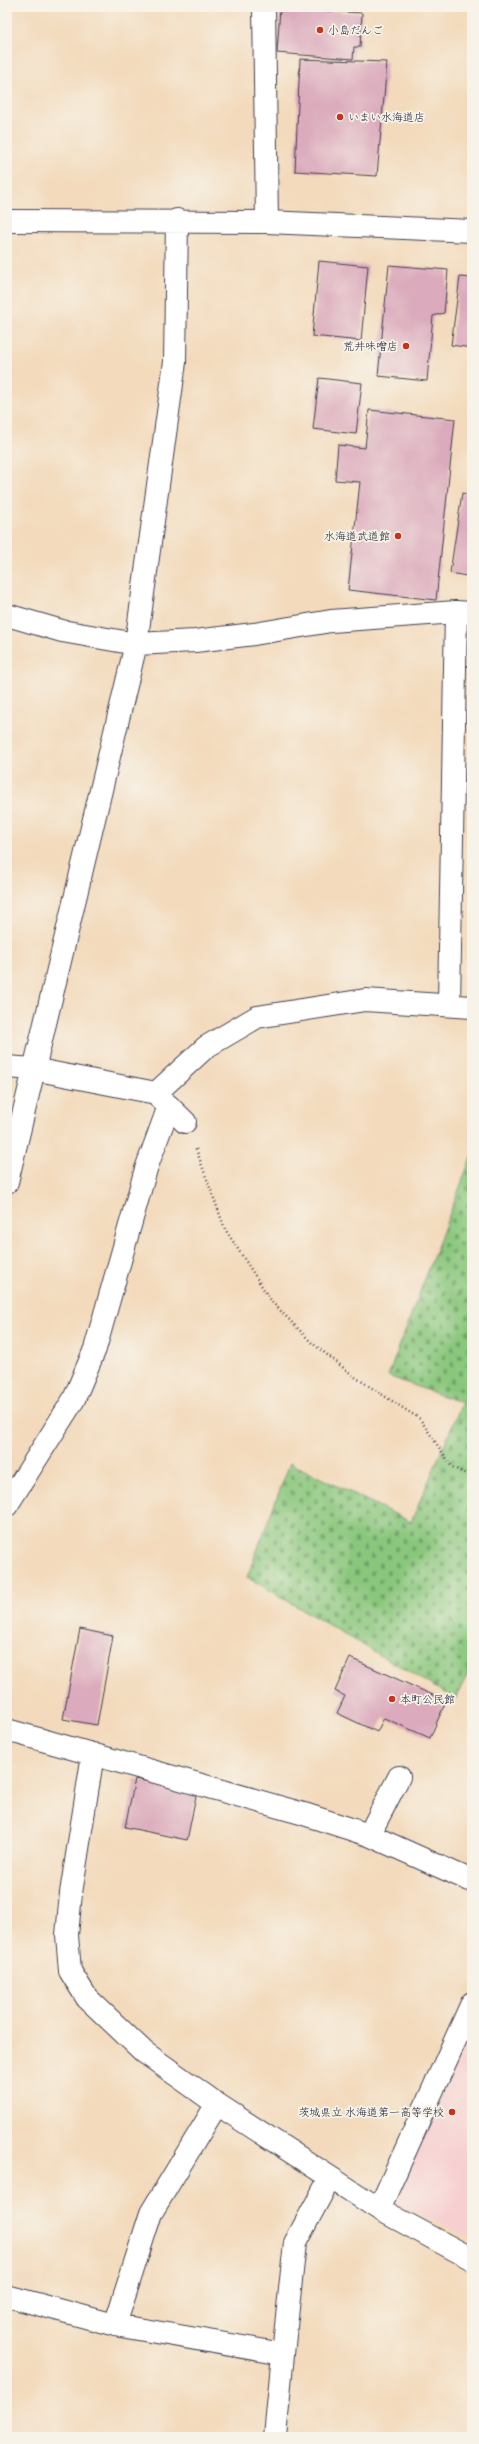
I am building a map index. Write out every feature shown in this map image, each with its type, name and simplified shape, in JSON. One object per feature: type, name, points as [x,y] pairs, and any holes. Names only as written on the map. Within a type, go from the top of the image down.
[{"type":"street","points":[[264,7],[267,222]]},
{"type":"street","points":[[7,220],[177,220],[267,222],[472,231]]},
{"type":"street","points":[[7,1182],[136,644],[175,362],[177,220]]},
{"type":"street","points":[[7,615],[62,631],[136,644],[195,642],[331,621],[464,613],[449,1005]]},
{"type":"street","points":[[7,1505],[74,1399],[95,1349],[146,1169],[163,1100],[206,1046],[257,1017],[365,1000],[472,1007]]},
{"type":"street","points":[[7,1067],[33,1069],[163,1100],[185,1122]]},
{"type":"street","points":[[7,1730],[304,1814],[369,1835],[472,1881]]},
{"type":"street","points":[[93,1754],[71,1893],[67,1934],[70,1972],[87,1998],[144,2052],[217,2104],[379,2209],[472,2259]]},
{"type":"street","points":[[369,1835],[399,1777]]},
{"type":"street","points":[[379,2209],[472,2003]]},
{"type":"street","points":[[115,2325],[151,2213],[217,2104]]},
{"type":"street","points":[[274,2437],[295,2242],[330,2178]]},
{"type":"street","points":[[7,2296],[115,2325],[283,2354]]},
{"type":"path","points":[[185,1122],[225,1229],[272,1302],[311,1342],[355,1377],[420,1419],[452,1467],[472,1477]]},
{"type":"shaded area","name":"茨城県立 水海道第一高等学校","points":[[472,2024],[472,2238],[392,2201]]},
{"type":"green space","points":[[472,1155],[472,1666],[455,1699],[247,1577],[290,1463],[411,1522],[462,1403],[388,1376]]},
{"type":"building","name":"小島だんご","points":[[280,8],[362,13],[360,47],[354,47],[353,59],[277,53]]},
{"type":"building","name":"いまい水海道店","points":[[300,59],[387,62],[377,176],[295,171]]},
{"type":"building","points":[[319,261],[368,266],[361,341],[312,336]]},
{"type":"building","name":"荒井味噌店","points":[[389,265],[448,270],[444,313],[433,316],[427,381],[378,376]]},
{"type":"building","points":[[460,277],[472,278],[472,348],[451,345]]},
{"type":"building","points":[[319,378],[362,383],[356,434],[313,429]]},
{"type":"building","name":"水海道武道館","points":[[369,410],[455,419],[436,600],[348,590],[360,482],[335,480],[338,445],[365,448]]},
{"type":"building","points":[[462,493],[472,495],[472,577],[450,573]]},
{"type":"building","points":[[80,1629],[113,1636],[97,1725],[63,1719]]},
{"type":"building","name":"本町公民館","points":[[350,1658],[446,1701],[430,1738],[384,1718],[377,1732],[337,1713],[345,1696],[335,1691]]},
{"type":"building","points":[[135,1779],[197,1792],[187,1840],[125,1827]]},
{"type":"place","name":"小島だんご","points":[[320,30]]},
{"type":"place","name":"いまい水海道店","points":[[340,117]]},
{"type":"place","name":"荒井味噌店","points":[[406,346]]},
{"type":"place","name":"水海道武道館","points":[[398,536]]},
{"type":"place","name":"本町公民館","points":[[392,1699]]},
{"type":"place","name":"茨城県立 水海道第一高等学校","points":[[452,2112]]}]
